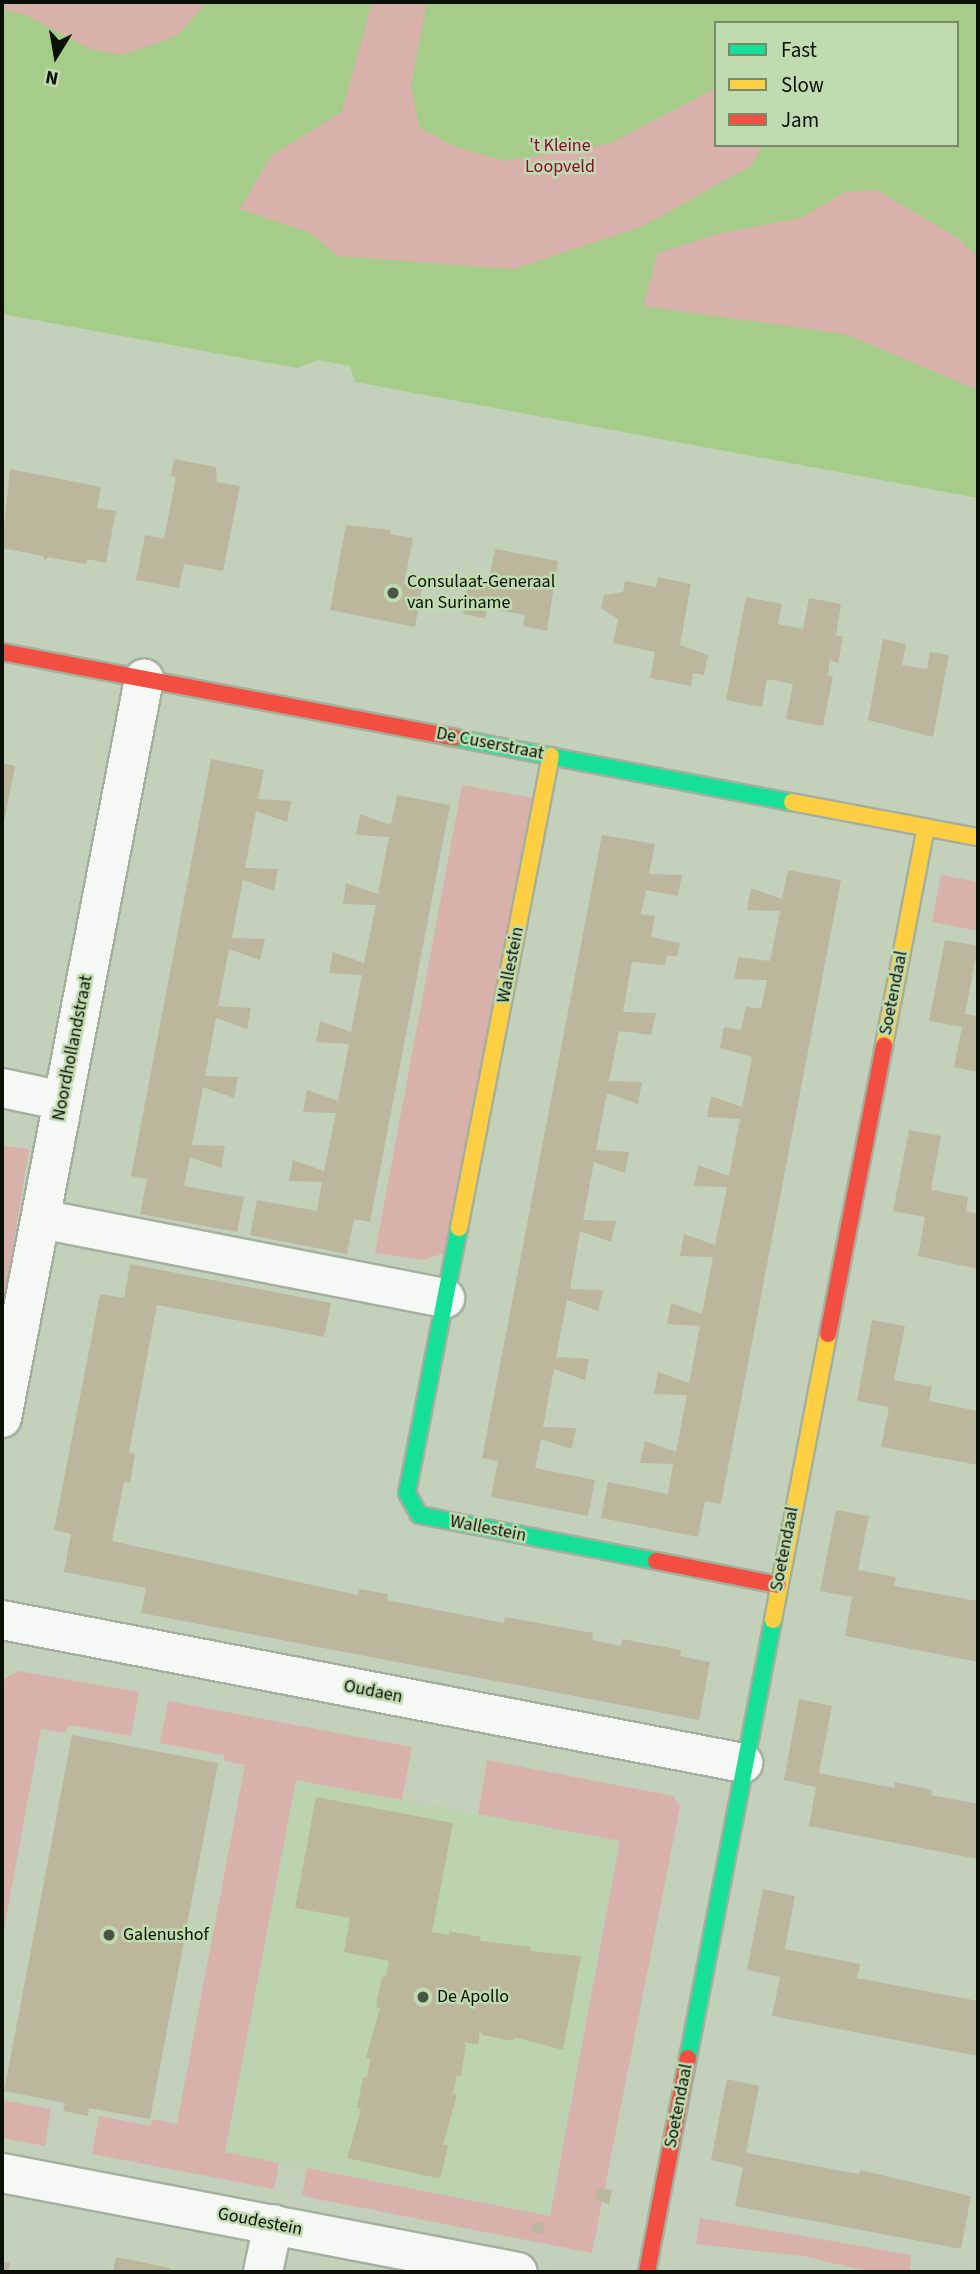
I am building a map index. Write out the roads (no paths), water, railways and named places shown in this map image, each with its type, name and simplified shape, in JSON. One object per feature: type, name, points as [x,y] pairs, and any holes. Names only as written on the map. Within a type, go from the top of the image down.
[{"type":"street","name":"De Cuserstraat","points":[[2,652],[978,837]]},
{"type":"street","name":"Noordhollandstraat","points":[[2,1418],[144,679]]},
{"type":"street","name":"Wallestein","points":[[551,756],[407,1493],[418,1515],[778,1585]]},
{"type":"street","name":"Soetendaal","points":[[647,2272],[743,1763],[926,827]]},
{"type":"street","points":[[2,1088],[63,1101]]},
{"type":"street","points":[[41,1219],[445,1298]]},
{"type":"street","name":"Oudaen","points":[[2,1620],[743,1763]]},
{"type":"street","name":"Goudestein","points":[[2,2173],[518,2272]]},
{"type":"street","points":[[263,2272],[273,2224]]},
{"type":"place","name":"Consulaat-Generaal van Suriname","points":[[393,593]]},
{"type":"place","name":"Galenushof","points":[[109,1935]]},
{"type":"place","name":"De Apollo","points":[[423,1997]]},
{"type":"park label","name":"'t Kleine Loopveld","points":[[560,157]]}]
